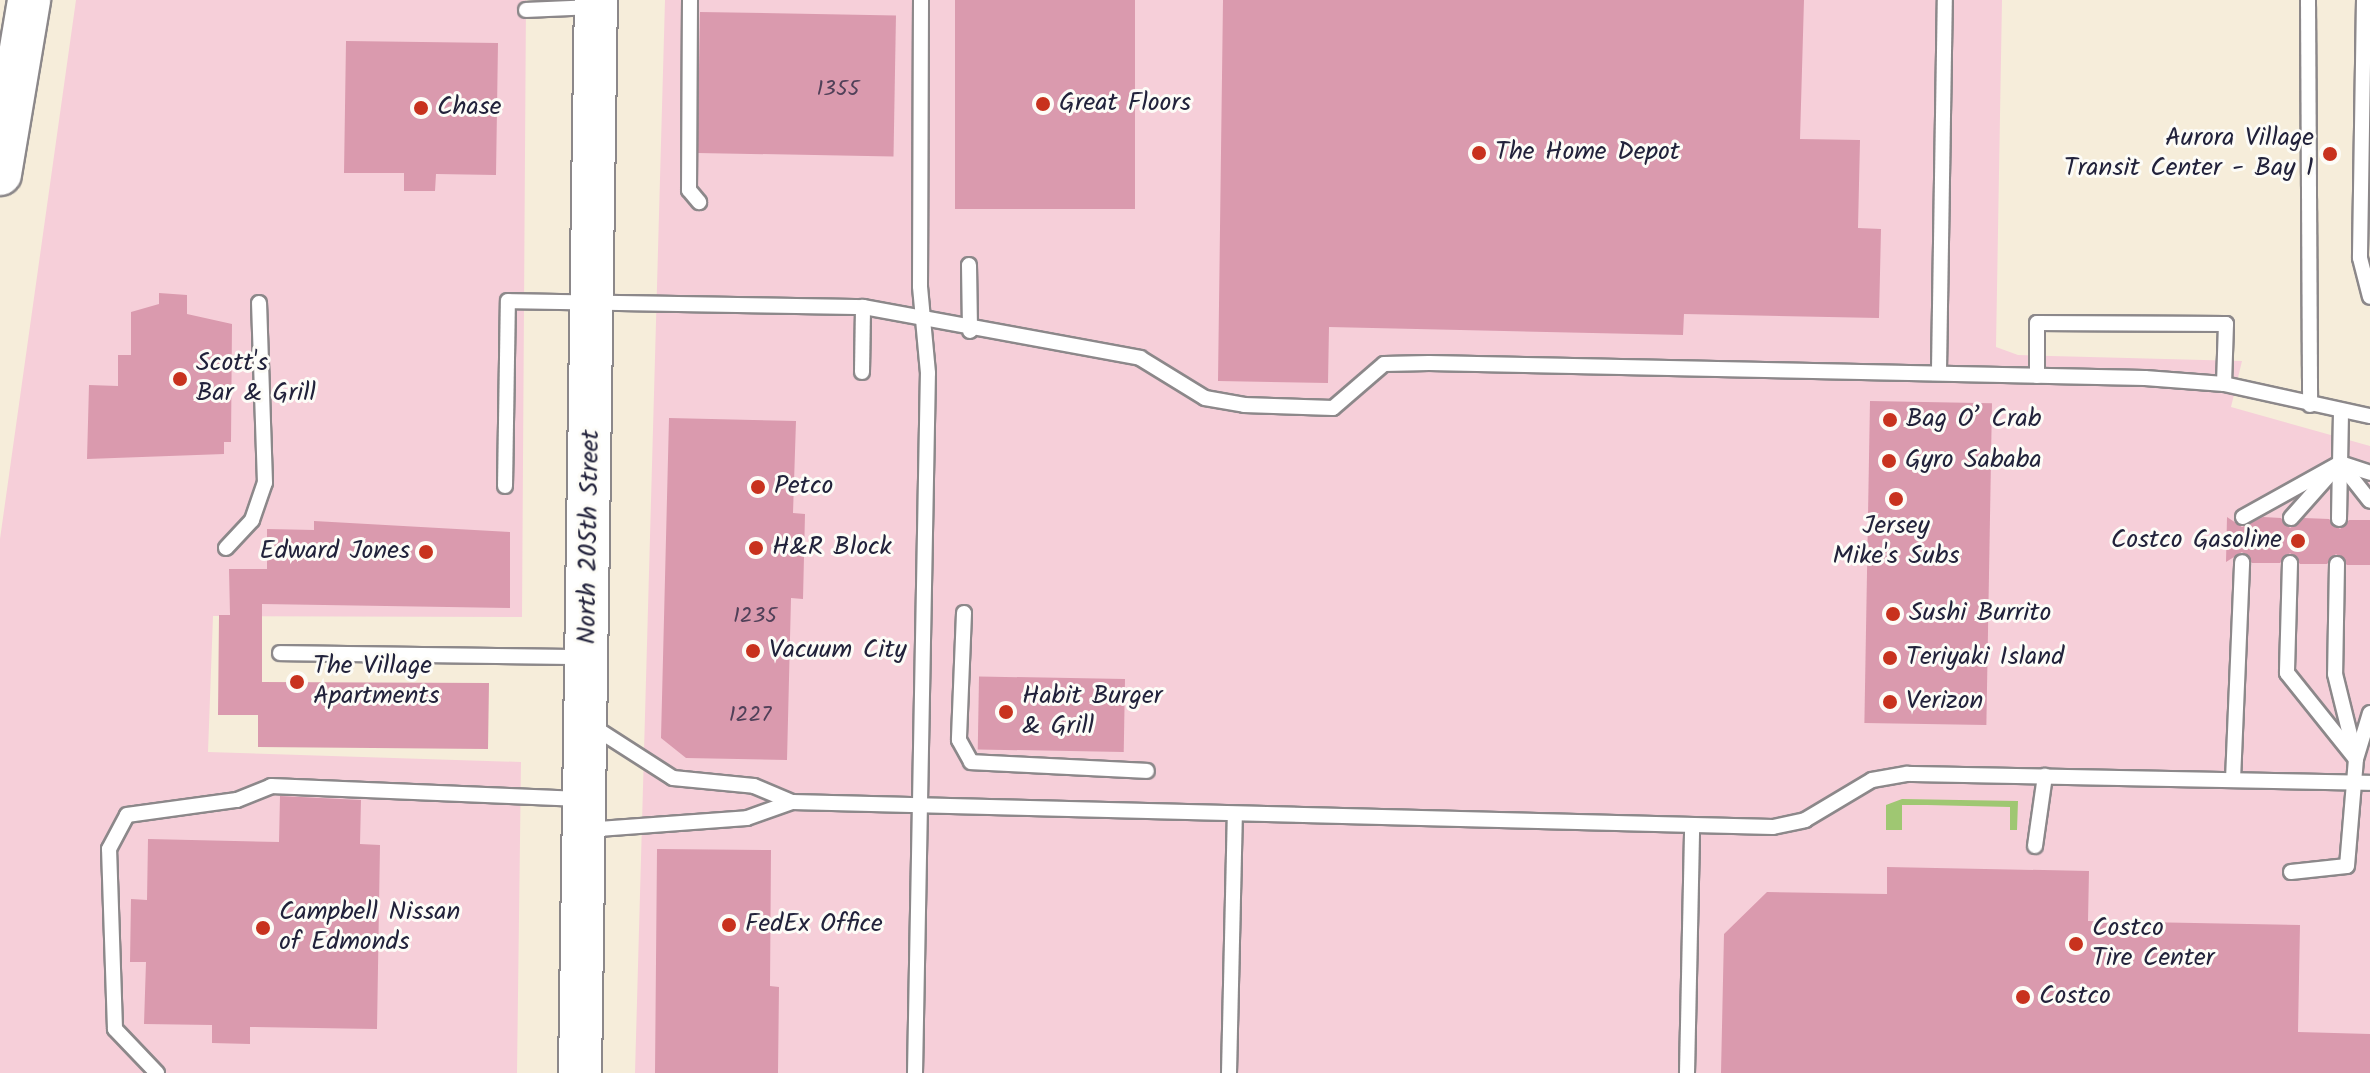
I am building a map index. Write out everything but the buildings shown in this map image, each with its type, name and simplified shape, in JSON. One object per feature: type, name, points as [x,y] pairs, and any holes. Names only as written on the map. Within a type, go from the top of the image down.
[{"type":"main road","points":[[0,174],[29,0]]},
{"type":"main road","name":"North 205th Street","points":[[580,1073],[594,301],[596,4]]},
{"type":"lane","points":[[690,0],[689,190],[699,202]]},
{"type":"lane","points":[[915,1073],[923,322],[921,0]]},
{"type":"lane","points":[[1939,370],[1945,0]]},
{"type":"lane","points":[[2308,0],[2310,405]]},
{"type":"lane","points":[[2364,0],[2360,258],[2370,297]]},
{"type":"lane","points":[[526,10],[596,4]]},
{"type":"lane","points":[[969,265],[970,331]]},
{"type":"lane","points":[[505,486],[508,301],[863,307],[970,331],[1140,358],[1205,398],[1244,405],[1333,408],[1384,364],[1939,370],[2224,384],[2341,413],[2370,416]]},
{"type":"lane","points":[[226,548],[252,520],[265,483],[259,303]]},
{"type":"lane","points":[[862,372],[863,307]]},
{"type":"lane","points":[[2037,376],[2037,323],[2226,324],[2224,384]]},
{"type":"lane","points":[[2339,519],[2341,413]]},
{"type":"lane","points":[[2340,463],[2370,482]]},
{"type":"lane","points":[[2340,463],[2370,501]]},
{"type":"lane","points":[[2291,518],[2340,463]]},
{"type":"lane","points":[[2243,517],[2340,463],[2370,473]]},
{"type":"lane","points":[[2233,780],[2242,562]]},
{"type":"lane","points":[[2290,563],[2287,673],[2356,759]]},
{"type":"lane","points":[[2291,872],[2347,866],[2363,783],[2335,674],[2337,564]]},
{"type":"lane","points":[[964,613],[959,740],[971,762],[1147,771]]},
{"type":"lane","points":[[280,653],[587,657]]},
{"type":"lane","points":[[2356,759],[2370,713]]},
{"type":"lane","points":[[587,723],[673,778],[754,786],[792,802],[920,808],[1235,817],[1793,825],[1894,775],[2363,783]]},
{"type":"lane","points":[[2356,759],[2370,746]]},
{"type":"lane","points":[[2035,846],[2045,776]]},
{"type":"lane","points":[[157,1073],[115,1029],[109,849],[127,815],[237,800],[271,786],[585,815],[747,818],[792,802]]},
{"type":"lane","points":[[1229,1073],[1235,817]]},
{"type":"lane","points":[[1687,1073],[1692,825]]},
{"type":"shaded area","points":[[76,0],[526,0],[522,617],[213,616],[208,752],[521,762],[517,1073],[0,1073],[0,539]]},
{"type":"shaded area","points":[[665,0],[2002,0],[1996,347],[2018,355],[2242,361],[2231,407],[2370,446],[2370,1073],[635,1073]]},
{"type":"green space","points":[[1902,799],[2018,801],[2017,830],[2010,830],[2010,807],[1902,805],[1902,830],[1886,830],[1886,805]]},
{"type":"place","name":"Great Floors","points":[[1043,104]]},
{"type":"place","name":"Chase","points":[[421,108]]},
{"type":"place","name":"The Home Depot","points":[[1479,153]]},
{"type":"place","name":"Aurora Village Transit Center - Bay 1","points":[[2330,154]]},
{"type":"place","name":"Scott's Bar & Grill","points":[[180,379]]},
{"type":"place","name":"Bag O’ Crab","points":[[1890,420]]},
{"type":"place","name":"Gyro Sababa","points":[[1889,461]]},
{"type":"place","name":"Petco","points":[[758,487]]},
{"type":"place","name":"Jersey Mike's Subs","points":[[1896,499]]},
{"type":"place","name":"Costco Gasoline","points":[[2298,541]]},
{"type":"place","name":"H&R Block","points":[[756,548]]},
{"type":"place","name":"Edward Jones","points":[[426,552]]},
{"type":"place","name":"Sushi Burrito","points":[[1893,614]]},
{"type":"place","name":"Vacuum City","points":[[753,651]]},
{"type":"place","name":"Teriyaki Island","points":[[1890,658]]},
{"type":"place","name":"The Village Apartments","points":[[297,682]]},
{"type":"place","name":"Verizon","points":[[1890,702]]},
{"type":"place","name":"Habit Burger & Grill","points":[[1006,712]]},
{"type":"place","name":"FedEx Office","points":[[729,925]]},
{"type":"place","name":"Campbell Nissan of Edmonds","points":[[263,928]]},
{"type":"place","name":"Costco Tire Center","points":[[2076,944]]},
{"type":"place","name":"Costco","points":[[2023,997]]}]
